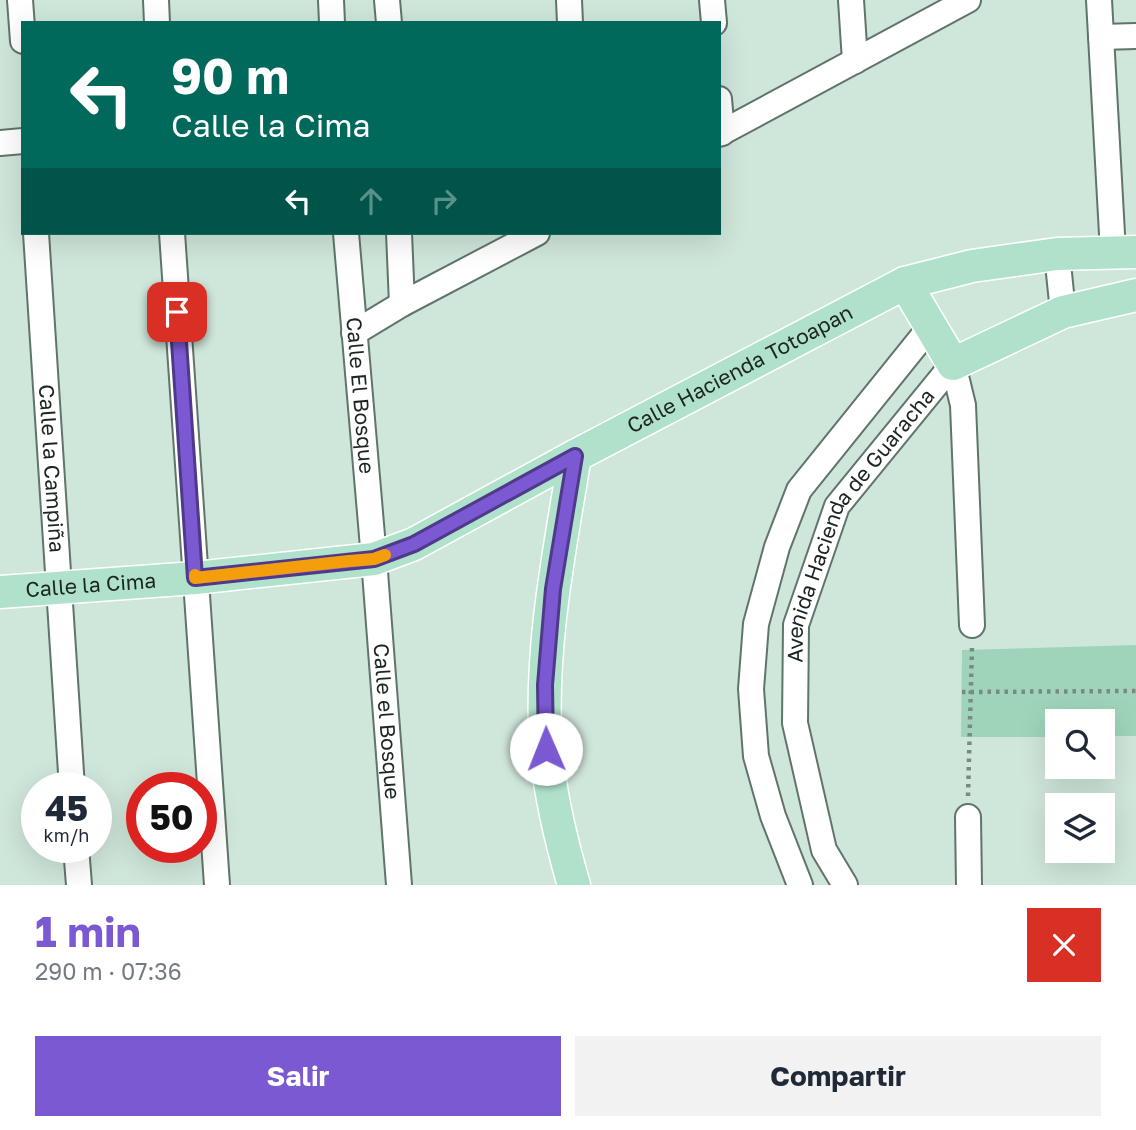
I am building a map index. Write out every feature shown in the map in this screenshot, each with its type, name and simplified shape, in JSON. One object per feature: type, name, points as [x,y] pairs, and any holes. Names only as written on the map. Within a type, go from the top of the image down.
[{"type":"main road","points":[[953,364],[905,283],[972,266],[1057,254],[1125,252]]},
{"type":"main road","name":"Calle Hacienda Totoapan","points":[[575,456],[905,283]]},
{"type":"main road","name":"Avenida Hacienda de Guaracha","points":[[953,364],[1063,312],[1136,295]]},
{"type":"main road","points":[[574,885],[558,833],[546,749],[545,685],[553,589],[575,456]]},
{"type":"main road","name":"Calle la Cima","points":[[0,592],[195,578],[374,559],[414,544],[575,456]]},
{"type":"street","points":[[20,0],[22,21]]},
{"type":"street","points":[[156,0],[157,21]]},
{"type":"street","points":[[331,0],[332,21]]},
{"type":"street","points":[[387,0],[388,21]]},
{"type":"street","points":[[569,0],[570,21]]},
{"type":"street","points":[[712,0],[714,21]]},
{"type":"street","points":[[851,0],[855,61]]},
{"type":"street","points":[[721,132],[968,0]]},
{"type":"street","points":[[1099,0],[1125,252]]},
{"type":"street","points":[[1101,37],[1136,36]]},
{"type":"street","points":[[0,143],[21,141]]},
{"type":"street","name":"Calle la Campiña","points":[[36,235],[71,772]]},
{"type":"street","points":[[172,235],[217,885]]},
{"type":"street","name":"Calle El Bosque","points":[[346,235],[374,559]]},
{"type":"street","points":[[399,235],[402,304]]},
{"type":"street","points":[[354,332],[533,235]]},
{"type":"street","points":[[1057,254],[1063,312]]},
{"type":"street","name":"Avenida Hacienda de Guaracha","points":[[800,885],[772,816],[756,756],[751,689],[756,624],[777,547],[799,490],[931,326]]},
{"type":"street","points":[[953,364],[963,405],[972,625]]},
{"type":"street","name":"Avenida Hacienda de Guaracha","points":[[845,885],[824,850],[795,723],[796,625],[837,506],[953,364]]},
{"type":"street","name":"Calle el Bosque","points":[[374,559],[399,885]]},
{"type":"street","points":[[968,817],[969,885]]},
{"type":"street","points":[[77,863],[79,885]]},
{"type":"path","points":[[968,817],[972,625]]},
{"type":"path","points":[[962,692],[1136,691]]},
{"type":"green space","points":[[1136,645],[1136,736],[1115,736],[1115,709],[1045,709],[1045,737],[961,737],[962,650]]},
{"type":"slow traffic","points":[[195,575],[195,578],[374,559],[385,555]]},
{"type":"route","points":[[177,312],[195,578],[374,559],[414,544],[575,456],[553,589],[545,685],[546,749]]}]
